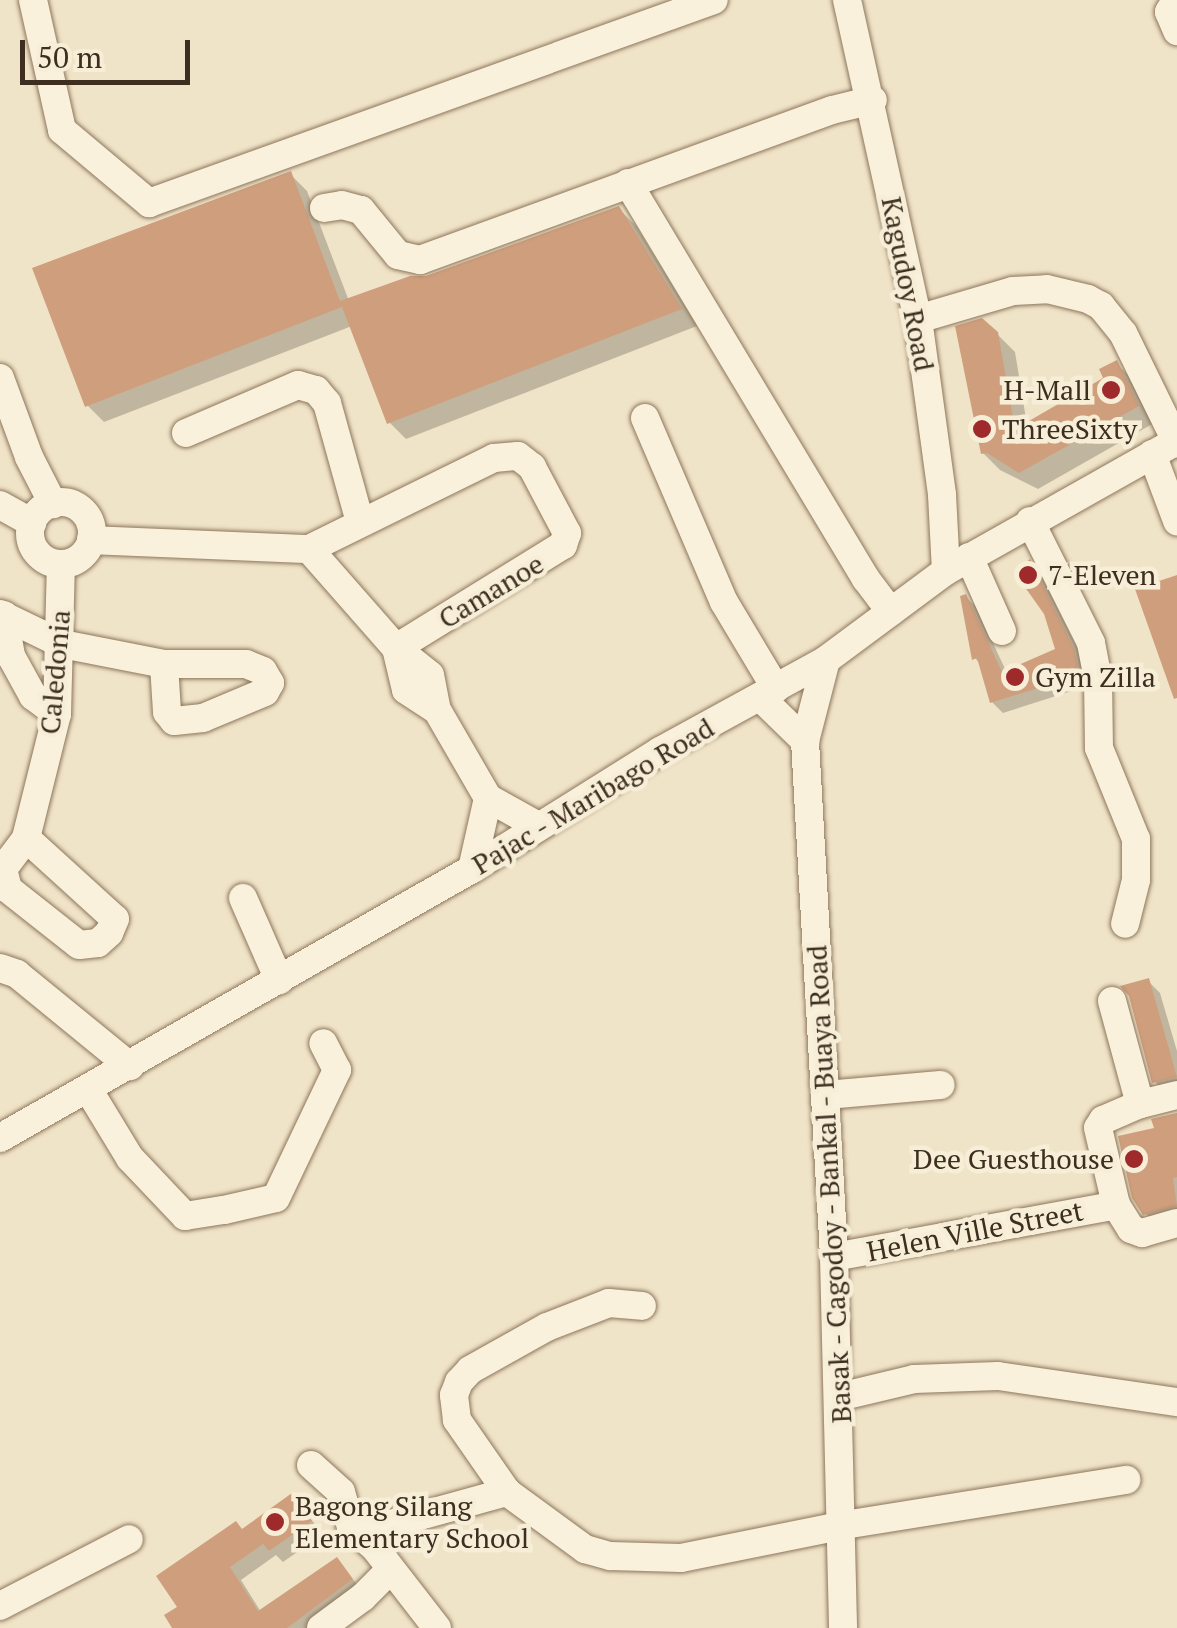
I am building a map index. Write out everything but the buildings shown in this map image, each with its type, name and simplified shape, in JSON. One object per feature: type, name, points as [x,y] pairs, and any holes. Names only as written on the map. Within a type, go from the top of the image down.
[{"type":"street","points":[[33,0],[62,130],[149,203],[714,0]]},
{"type":"street","name":"Kagudoy Road","points":[[847,0],[918,319],[942,495],[958,564]]},
{"type":"street","points":[[1176,0],[1169,12],[1177,31]]},
{"type":"street","points":[[324,208],[342,205],[362,210],[398,255],[420,260],[628,183],[872,100]]},
{"type":"street","points":[[628,183],[866,579],[891,612]]},
{"type":"street","points":[[918,319],[1013,291],[1048,289],[1101,306],[1123,333],[1170,445],[1177,520]]},
{"type":"street","points":[[0,378],[52,504]]},
{"type":"street","points":[[186,432],[298,385],[316,390],[327,403],[360,522]]},
{"type":"street","points":[[645,418],[768,694],[805,741]]},
{"type":"street","name":"Pajac - Maribago Road","points":[[0,1138],[472,869],[660,751],[826,660],[958,564],[1170,445]]},
{"type":"street","name":"Camanoe","points":[[309,549],[494,458],[518,456],[532,467],[567,533],[564,545],[396,648]]},
{"type":"street","points":[[52,504],[72,504],[82,511],[91,528],[91,540],[80,557],[61,564],[38,554],[30,540],[32,524],[52,504]]},
{"type":"street","points":[[0,505],[32,524]]},
{"type":"street","points":[[1030,521],[1091,643],[1098,678],[1099,748],[1136,839],[1136,880],[1125,924]]},
{"type":"street","points":[[91,540],[309,549],[396,648],[430,675],[437,710],[488,798],[538,826]]},
{"type":"street","name":"Caledonia","points":[[26,838],[57,714],[62,644],[61,564]]},
{"type":"street","points":[[958,564],[1002,631]]},
{"type":"street","points":[[2,614],[62,644],[164,664]]},
{"type":"street","points":[[2,614],[11,656],[33,696],[57,714]]},
{"type":"street","name":"Basak - Cagodoy - Bankal - Buaya Road","points":[[826,660],[805,741],[834,1258],[844,1525],[843,1628]]},
{"type":"street","points":[[472,869],[488,798]]},
{"type":"street","points":[[26,838],[110,912],[115,919],[109,934],[98,942],[79,945],[8,889],[1,868],[26,838]]},
{"type":"street","points":[[243,898],[279,980]]},
{"type":"street","points":[[0,968],[17,974],[130,1066]]},
{"type":"street","points":[[1112,1001],[1135,1107]]},
{"type":"street","points":[[88,1089],[130,1158],[185,1216],[224,1210],[276,1198],[337,1070],[323,1043]]},
{"type":"street","points":[[826,1095],[941,1085]]},
{"type":"street","points":[[1177,1095],[1103,1120],[1098,1128],[1116,1205],[1131,1229],[1142,1233],[1177,1223]]},
{"type":"street","name":"Helen Ville Street","points":[[834,1258],[1116,1205]]},
{"type":"street","points":[[642,1306],[609,1304],[560,1322],[470,1370],[454,1395],[457,1420],[507,1492],[586,1548],[610,1556],[681,1558],[844,1525],[1126,1480]]},
{"type":"street","points":[[839,1397],[914,1379],[998,1376],[1177,1402]]},
{"type":"street","points":[[311,1466],[341,1492],[346,1516],[437,1628]]},
{"type":"street","points":[[358,1533],[507,1492]]},
{"type":"street","points":[[0,1606],[129,1539]]},
{"type":"street","points":[[322,1628],[363,1598],[390,1570]]},
{"type":"place","name":"H-Mall","points":[[1111,390]]},
{"type":"place","name":"ThreeSixty","points":[[982,429]]},
{"type":"place","name":"7-Eleven","points":[[1028,575]]},
{"type":"place","name":"Gym Zilla","points":[[1015,677]]},
{"type":"place","name":"Dee Guesthouse","points":[[1134,1159]]},
{"type":"place","name":"Bagong Silang Elementary School","points":[[275,1522]]}]
